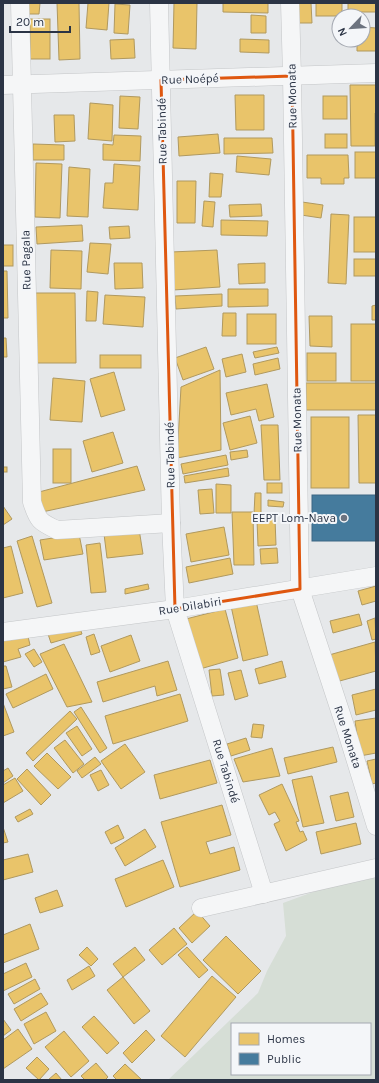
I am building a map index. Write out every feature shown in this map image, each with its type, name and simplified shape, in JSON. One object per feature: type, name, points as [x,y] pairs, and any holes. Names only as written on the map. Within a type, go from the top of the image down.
[{"type":"street","name":"Rue Pagala","points":[[20,3],[32,502],[36,516],[45,524],[57,530],[171,524]]},
{"type":"street","name":"Rue Tabindé","points":[[160,3],[171,524],[175,609],[264,894]]},
{"type":"street","name":"Rue Monata","points":[[290,3],[300,589],[376,826]]},
{"type":"street","name":"Rue Noépé","points":[[3,85],[376,73]]},
{"type":"street","name":"Rue Dilabiri","points":[[3,632],[175,609],[376,576]]},
{"type":"street","points":[[202,908],[376,868]]},
{"type":"highlighted area","points":[[292,76],[300,589],[175,609],[161,80]]},
{"type":"shaded area","points":[[376,869],[376,1080],[168,1080],[258,993],[267,971],[286,936],[283,903]]},
{"type":"building: Homes","points":[[27,3],[40,3],[39,14],[27,14]]},
{"type":"building: Homes","points":[[57,3],[79,3],[80,59],[59,60]]},
{"type":"building: Homes","points":[[88,3],[109,3],[107,30],[86,28]]},
{"type":"building: Homes","points":[[174,3],[197,3],[196,49],[173,48]]},
{"type":"building: Homes","points":[[223,3],[268,3],[268,13],[223,12]]},
{"type":"building: Homes","points":[[297,3],[311,3],[312,23],[297,23]]},
{"type":"building: Homes","points":[[316,3],[342,3],[342,8],[331,8],[331,16],[316,16]]},
{"type":"building: Homes","points":[[348,3],[376,3],[376,12],[371,12],[371,8],[348,8]]},
{"type":"building: Homes","points":[[115,4],[130,5],[128,34],[114,33]]},
{"type":"building: Homes","points":[[251,15],[266,16],[266,33],[251,33]]},
{"type":"building: Homes","points":[[30,19],[50,19],[50,59],[30,59]]},
{"type":"building: Homes","points":[[371,28],[376,28],[376,51],[357,51],[357,48],[371,48]]},
{"type":"building: Homes","points":[[134,39],[135,58],[111,59],[110,40]]},
{"type":"building: Homes","points":[[240,39],[269,40],[269,53],[240,52]]},
{"type":"building: Homes","points":[[350,85],[376,85],[375,146],[351,146]]},
{"type":"building: Homes","points":[[235,95],[264,95],[264,130],[236,130]]},
{"type":"building: Homes","points":[[120,96],[140,97],[138,129],[119,128]]},
{"type":"building: Homes","points":[[323,96],[347,96],[347,119],[323,119]]},
{"type":"building: Homes","points":[[90,103],[113,105],[112,141],[88,139]]},
{"type":"building: Homes","points":[[54,115],[74,115],[75,141],[55,142]]},
{"type":"building: Homes","points":[[218,134],[220,153],[179,156],[178,137]]},
{"type":"building: Homes","points":[[325,134],[347,134],[347,148],[325,148]]},
{"type":"building: Homes","points":[[114,135],[141,136],[140,161],[103,160],[103,144],[113,145]]},
{"type":"building: Homes","points":[[224,138],[272,138],[273,153],[224,154]]},
{"type":"building: Homes","points":[[33,144],[64,145],[64,160],[33,160]]},
{"type":"building: Homes","points":[[355,152],[376,152],[376,178],[355,178]]},
{"type":"building: Homes","points":[[307,155],[348,155],[349,178],[344,178],[344,184],[321,184],[321,178],[307,178]]},
{"type":"building: Homes","points":[[237,156],[271,159],[269,175],[236,172]]},
{"type":"building: Homes","points":[[36,163],[62,164],[60,218],[35,217]]},
{"type":"building: Homes","points":[[114,164],[140,166],[138,210],[103,208],[105,183],[113,183]]},
{"type":"building: Homes","points":[[69,167],[90,169],[88,217],[67,216]]},
{"type":"building: Homes","points":[[210,173],[223,174],[221,197],[209,197]]},
{"type":"building: Homes","points":[[177,181],[196,181],[195,223],[177,223]]},
{"type":"building: Homes","points":[[204,201],[215,202],[213,227],[202,226]]},
{"type":"building: Homes","points":[[302,202],[323,205],[321,218],[301,215]]},
{"type":"building: Homes","points":[[261,204],[262,216],[230,217],[229,205]]},
{"type":"building: Homes","points":[[331,214],[349,215],[346,284],[328,283]]},
{"type":"building: Homes","points":[[354,217],[376,217],[376,252],[354,252]]},
{"type":"building: Homes","points":[[221,220],[268,221],[267,236],[221,235]]},
{"type":"building: Homes","points":[[82,225],[83,241],[37,244],[36,227]]},
{"type":"building: Homes","points":[[129,226],[130,238],[110,239],[109,227]]},
{"type":"building: Homes","points":[[90,243],[111,244],[108,274],[87,272]]},
{"type":"building: Homes","points":[[3,245],[13,245],[13,266],[3,266]]},
{"type":"building: Homes","points":[[51,250],[82,251],[81,289],[50,288]]},
{"type":"building: Homes","points":[[217,250],[220,287],[173,290],[171,252]]},
{"type":"building: Homes","points":[[354,259],[376,259],[376,276],[354,276]]},
{"type":"building: Homes","points":[[114,263],[142,263],[143,288],[115,289]]},
{"type":"building: Homes","points":[[265,263],[265,283],[239,284],[238,264]]},
{"type":"building: Homes","points":[[3,271],[7,271],[8,318],[3,318]]},
{"type":"building: Homes","points":[[228,289],[268,289],[268,306],[228,307]]},
{"type":"building: Homes","points":[[87,291],[98,292],[96,321],[86,321]]},
{"type":"building: Homes","points":[[34,293],[75,293],[76,363],[35,363]]},
{"type":"building: Homes","points":[[222,294],[222,306],[176,309],[175,296]]},
{"type":"building: Homes","points":[[105,295],[145,297],[143,327],[103,324]]},
{"type":"building: Homes","points":[[376,305],[376,320],[372,320],[372,306]]},
{"type":"building: Homes","points":[[223,313],[236,313],[236,336],[222,336]]},
{"type":"building: Homes","points":[[247,314],[276,314],[276,344],[247,344]]},
{"type":"building: Homes","points":[[309,316],[332,316],[332,347],[310,346]]},
{"type":"building: Homes","points":[[351,324],[376,324],[376,381],[351,381]]},
{"type":"building: Homes","points":[[3,338],[6,338],[7,357],[3,357]]},
{"type":"building: Homes","points":[[206,347],[214,369],[183,380],[175,358]]},
{"type":"building: Homes","points":[[277,347],[279,353],[255,358],[253,352]]},
{"type":"building: Homes","points":[[307,353],[336,353],[336,381],[307,381]]},
{"type":"building: Homes","points":[[242,354],[246,372],[226,377],[222,359]]},
{"type":"building: Homes","points":[[100,355],[141,355],[141,368],[100,368]]},
{"type":"building: Homes","points":[[278,358],[280,369],[255,375],[253,364]]},
{"type":"building: Homes","points":[[220,370],[221,450],[177,458],[181,387]]},
{"type":"building: Homes","points":[[114,372],[125,410],[101,417],[90,379]]},
{"type":"building: Homes","points":[[53,378],[85,381],[82,422],[50,420]]},
{"type":"building: Homes","points":[[306,383],[376,383],[376,410],[306,410]]},
{"type":"building: Homes","points":[[267,384],[274,417],[259,421],[256,409],[231,415],[226,393]]},
{"type":"building: Homes","points":[[358,415],[376,415],[376,483],[359,483]]},
{"type":"building: Homes","points":[[250,416],[257,443],[230,450],[223,423]]},
{"type":"building: Homes","points":[[311,417],[349,417],[349,488],[311,488]]},
{"type":"building: Homes","points":[[261,425],[278,425],[280,480],[264,480]]},
{"type":"building: Homes","points":[[113,432],[123,463],[92,472],[83,441]]},
{"type":"building: Homes","points":[[53,449],[71,449],[71,483],[53,483]]},
{"type":"building: Homes","points":[[247,450],[248,457],[231,460],[230,452]]},
{"type":"building: Homes","points":[[226,455],[228,465],[183,474],[181,464]]},
{"type":"building: Homes","points":[[137,466],[145,490],[42,512],[39,492]]},
{"type":"building: Homes","points":[[3,467],[7,467],[7,472],[3,472]]},
{"type":"building: Homes","points":[[228,468],[229,476],[185,483],[184,476]]},
{"type":"building: Homes","points":[[267,483],[282,483],[282,493],[267,493]]},
{"type":"building: Homes","points":[[216,484],[231,485],[231,513],[216,513]]},
{"type":"building: Homes","points":[[212,489],[214,513],[200,514],[198,490]]},
{"type":"building: Homes","points":[[255,493],[261,493],[261,514],[254,514]]},
{"type":"building: Homes","points":[[268,500],[284,502],[283,507],[268,506]]},
{"type":"building: Homes","points":[[3,506],[12,519],[3,525]]},
{"type":"building: Homes","points":[[232,512],[253,512],[254,565],[234,565]]},
{"type":"building: Homes","points":[[275,519],[276,545],[258,546],[257,520]]},
{"type":"building: Homes","points":[[224,527],[229,555],[191,562],[186,534]]},
{"type":"building: Homes","points":[[139,529],[143,554],[107,558],[104,534]]},
{"type":"building: Homes","points":[[79,534],[83,554],[44,560],[40,540]]},
{"type":"building: Homes","points":[[32,536],[52,603],[37,607],[17,541]]},
{"type":"building: Homes","points":[[100,543],[106,592],[91,593],[86,545]]},
{"type":"building: Homes","points":[[11,546],[23,593],[3,598],[3,548]]},
{"type":"building: Homes","points":[[277,548],[278,563],[261,564],[260,549]]},
{"type":"building: Homes","points":[[230,558],[233,574],[189,583],[186,567]]},
{"type":"building: Homes","points":[[148,584],[149,589],[125,594],[125,589]]},
{"type":"building: Homes","points":[[376,586],[376,601],[362,605],[358,591]]},
{"type":"building: Homes","points":[[256,601],[268,655],[243,661],[231,606]]},
{"type":"building: Homes","points":[[225,609],[238,658],[200,669],[186,619]]},
{"type":"building: Homes","points":[[359,614],[362,625],[333,633],[330,621]]},
{"type":"building: Homes","points":[[375,618],[376,639],[372,640],[367,621]]},
{"type":"building: Homes","points":[[79,625],[82,634],[51,643],[48,634]]},
{"type":"building: Homes","points":[[27,632],[30,645],[18,649],[21,657],[3,662],[3,639]]},
{"type":"building: Homes","points":[[94,634],[100,652],[91,655],[86,637]]},
{"type":"building: Homes","points":[[131,635],[140,661],[110,672],[101,646]]},
{"type":"building: Homes","points":[[375,642],[376,671],[336,682],[329,655]]},
{"type":"building: Homes","points":[[64,644],[92,702],[67,707],[40,654]]},
{"type":"building: Homes","points":[[34,649],[42,662],[34,667],[25,654]]},
{"type":"building: Homes","points":[[168,661],[177,690],[157,696],[155,686],[103,702],[97,682]]},
{"type":"building: Homes","points":[[282,661],[286,677],[259,684],[255,669]]},
{"type":"building: Homes","points":[[3,666],[6,666],[12,687],[3,689]]},
{"type":"building: Homes","points":[[220,669],[224,695],[212,696],[209,670]]},
{"type":"building: Homes","points":[[241,670],[248,696],[235,700],[228,673]]},
{"type":"building: Homes","points":[[46,674],[53,689],[13,708],[6,694]]},
{"type":"building: Homes","points":[[376,689],[376,710],[356,715],[352,695]]},
{"type":"building: Homes","points":[[180,694],[188,721],[113,744],[105,716]]},
{"type":"building: Homes","points":[[3,703],[14,732],[3,736]]},
{"type":"building: Homes","points":[[81,707],[107,748],[100,753],[74,712]]},
{"type":"building: Homes","points":[[70,711],[77,719],[33,761],[26,753]]},
{"type":"building: Homes","points":[[376,718],[376,753],[360,756],[355,721]]},
{"type":"building: Homes","points":[[253,724],[264,725],[262,738],[251,737]]},
{"type":"building: Homes","points":[[77,726],[92,749],[82,756],[66,733]]},
{"type":"building: Homes","points":[[246,738],[250,750],[231,756],[227,744]]},
{"type":"building: Homes","points":[[65,740],[84,764],[73,773],[54,748]]},
{"type":"building: Homes","points":[[125,744],[145,772],[121,789],[101,761]]},
{"type":"building: Homes","points":[[333,747],[337,762],[288,774],[284,758]]},
{"type":"building: Homes","points":[[272,748],[280,776],[243,782],[234,759]]},
{"type":"building: Homes","points":[[47,753],[71,777],[58,789],[34,766]]},
{"type":"building: Homes","points":[[95,757],[101,764],[82,778],[77,771]]},
{"type":"building: Homes","points":[[376,759],[376,783],[372,784],[367,761]]},
{"type":"building: Homes","points":[[210,760],[217,783],[160,799],[154,775]]},
{"type":"building: Homes","points":[[8,768],[13,776],[3,783],[3,771]]},
{"type":"building: Homes","points":[[27,769],[51,795],[41,805],[17,779]]},
{"type":"building: Homes","points":[[101,770],[109,785],[98,791],[90,775]]},
{"type":"building: Homes","points":[[312,776],[324,823],[303,827],[292,780]]},
{"type":"building: Homes","points":[[15,778],[23,791],[3,803],[3,785]]},
{"type":"building: Homes","points":[[282,784],[299,821],[296,822],[300,832],[303,831],[307,840],[286,851],[274,824],[280,821],[275,812],[269,815],[259,795]]},
{"type":"building: Homes","points":[[348,792],[354,817],[336,821],[330,796]]},
{"type":"building: Homes","points":[[222,805],[231,835],[206,842],[210,854],[234,847],[240,870],[180,887],[161,822]]},
{"type":"building: Homes","points":[[30,809],[33,814],[18,822],[15,817]]},
{"type":"building: Homes","points":[[356,823],[361,844],[321,854],[316,832]]},
{"type":"building: Homes","points":[[118,825],[124,838],[111,844],[105,832]]},
{"type":"building: Homes","points":[[3,827],[8,842],[3,843]]},
{"type":"building: Homes","points":[[145,829],[156,847],[125,866],[115,848]]},
{"type":"building: Homes","points":[[28,854],[33,872],[3,880],[3,860]]},
{"type":"building: Homes","points":[[163,860],[174,887],[126,907],[115,879]]},
{"type":"building: Homes","points":[[57,890],[63,906],[40,913],[35,898]]},
{"type":"building: Homes","points":[[197,911],[210,926],[192,943],[179,928]]},
{"type":"building: Homes","points":[[30,924],[39,949],[3,963],[3,935]]},
{"type":"building: Homes","points":[[174,928],[187,944],[162,965],[149,950]]},
{"type":"building: Homes","points":[[226,936],[261,971],[238,994],[203,960]]},
{"type":"building: Homes","points":[[87,947],[98,959],[91,966],[79,955]]},
{"type":"building: Homes","points":[[135,947],[145,960],[123,977],[113,964]]},
{"type":"building: Homes","points":[[187,947],[208,970],[199,978],[178,955]]},
{"type":"building: Homes","points":[[26,963],[32,977],[3,991],[3,974]]},
{"type":"building: Homes","points":[[89,966],[95,976],[72,990],[67,980]]},
{"type":"building: Homes","points":[[212,976],[236,997],[185,1057],[161,1036]]},
{"type":"building: Homes","points":[[123,977],[150,1011],[134,1024],[107,990]]},
{"type":"building: Homes","points":[[35,979],[40,989],[14,1004],[8,994]]},
{"type":"building: Homes","points":[[41,993],[48,1004],[21,1021],[14,1009]]},
{"type":"building: Homes","points":[[46,1012],[56,1031],[34,1044],[24,1024]]},
{"type":"building: Homes","points":[[94,1016],[119,1043],[107,1054],[82,1027]]},
{"type":"building: Homes","points":[[3,1019],[11,1030],[3,1036]]},
{"type":"building: Homes","points":[[18,1029],[32,1049],[3,1069],[3,1040]]},
{"type":"building: Homes","points":[[146,1030],[155,1040],[132,1063],[123,1053]]},
{"type":"building: Homes","points":[[64,1031],[89,1061],[71,1077],[45,1047]]},
{"type":"building: Homes","points":[[37,1057],[49,1069],[39,1080],[26,1068]]},
{"type":"building: Homes","points":[[96,1063],[108,1077],[105,1080],[85,1080],[81,1076]]},
{"type":"building: Homes","points":[[125,1064],[142,1080],[117,1080],[113,1076]]},
{"type":"building: Homes","points":[[56,1073],[62,1080],[48,1080]]},
{"type":"building: Public","name":"EEPT Lom-Nava","points":[[312,495],[376,495],[376,541],[312,541]]},
{"type":"place","name":"EEPT Lom-Nava","points":[[344,518]]}]
